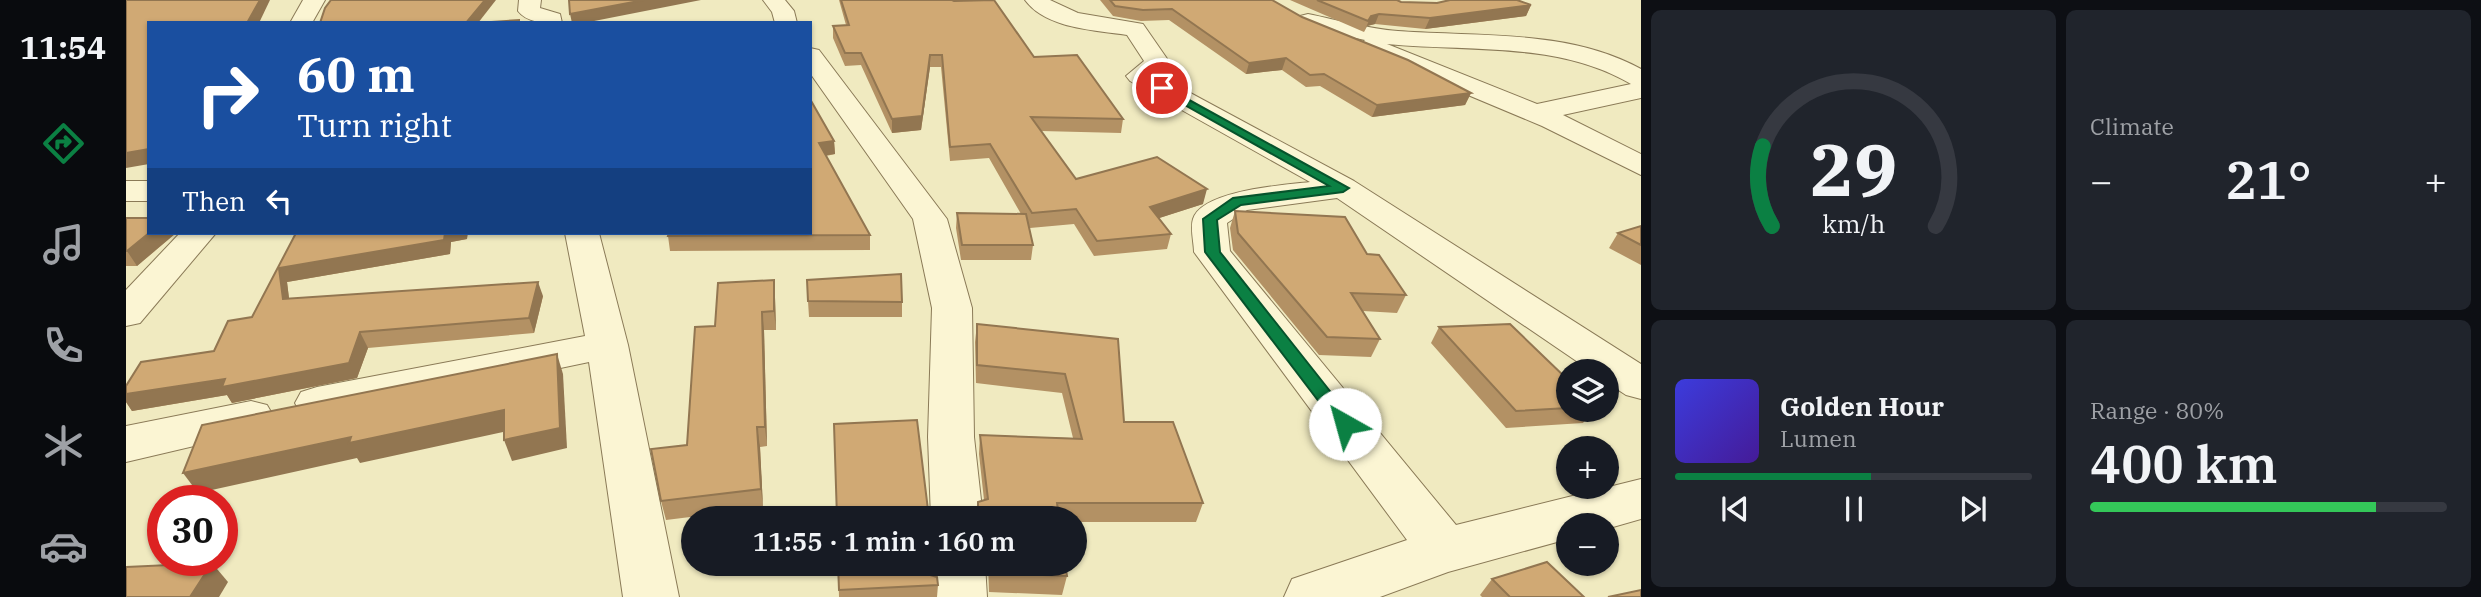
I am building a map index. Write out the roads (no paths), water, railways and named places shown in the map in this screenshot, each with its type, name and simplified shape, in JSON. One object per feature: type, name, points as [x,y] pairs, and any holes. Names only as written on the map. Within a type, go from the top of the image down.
[{"type":"street","points":[[302,21],[314,0]]},
{"type":"street","points":[[530,0],[529,10],[552,21]]},
{"type":"street","points":[[774,0],[783,11],[786,21]]},
{"type":"street","points":[[1036,0],[1053,12],[1068,17],[1135,30],[1158,63],[1139,76],[1343,188],[1641,384]]},
{"type":"street","points":[[1641,79],[1578,54],[1512,45],[1394,38],[1298,15],[1533,113],[1641,166]]},
{"type":"street","points":[[812,58],[930,219],[952,307],[951,437],[956,506]]},
{"type":"street","points":[[1533,113],[1641,90]]},
{"type":"street","points":[[1343,188],[1238,201],[1210,219],[1212,252],[1445,550]]},
{"type":"street","points":[[126,191],[147,191]]},
{"type":"street","points":[[126,314],[197,235]]},
{"type":"street","points":[[582,235],[607,345],[651,597]]},
{"type":"street","points":[[126,444],[607,345]]},
{"type":"street","points":[[1312,597],[1445,550],[1641,499]]},
{"type":"street","points":[[958,576],[959,597]]}]
